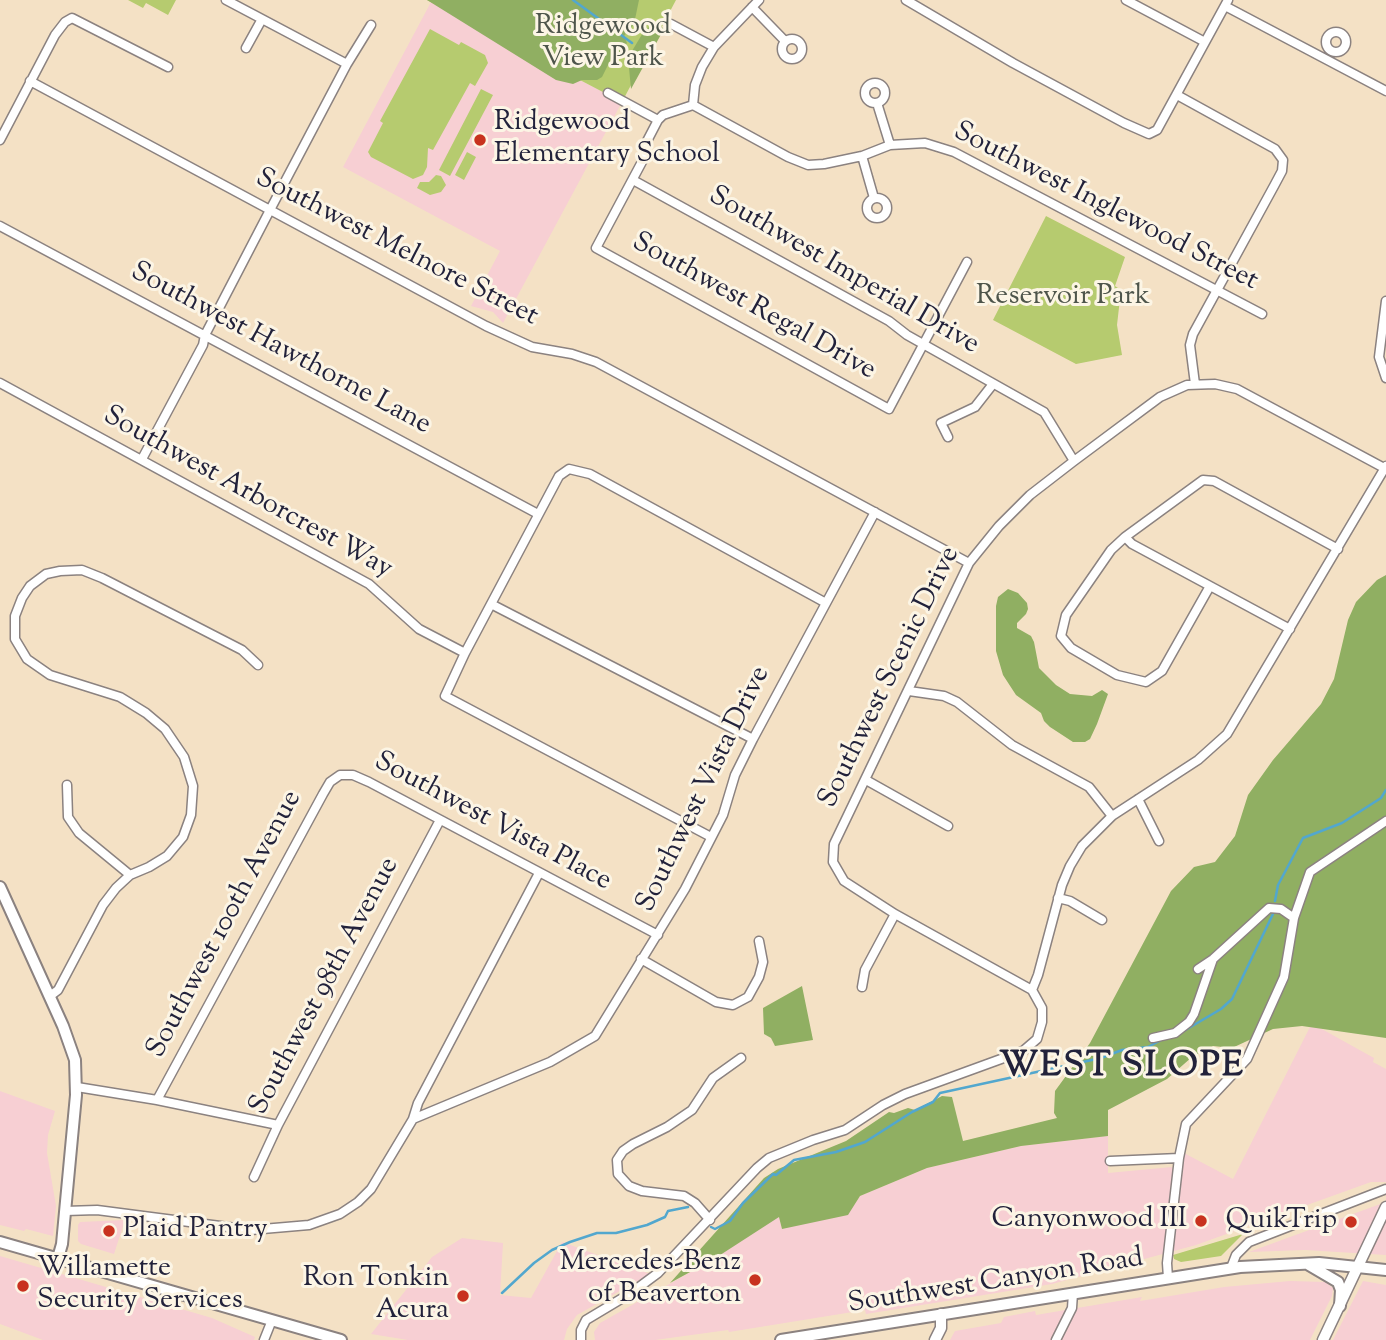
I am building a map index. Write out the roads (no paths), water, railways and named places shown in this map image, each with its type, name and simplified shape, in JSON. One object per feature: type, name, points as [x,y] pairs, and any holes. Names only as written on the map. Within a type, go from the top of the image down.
[{"type":"main road","points":[[0,887],[72,1047],[77,1073],[62,1244],[58,1258]]},
{"type":"main road","points":[[0,1242],[341,1340]]},
{"type":"main road","points":[[1307,1263],[1338,1282],[1341,1290],[1340,1306]]},
{"type":"main road","name":"Southwest Canyon Road","points":[[781,1340],[1231,1268],[1307,1263],[1386,1270]]},
{"type":"street","points":[[226,0],[347,64]]},
{"type":"street","points":[[633,180],[644,158],[646,143],[658,120],[694,104],[698,76],[715,47],[759,0]]},
{"type":"street","points":[[906,0],[1013,63],[1145,134],[1157,130],[1226,3],[1386,91]]},
{"type":"street","points":[[1126,0],[1205,42]]},
{"type":"street","points":[[752,8],[785,41]]},
{"type":"street","points":[[0,140],[55,35],[72,18],[169,67]]},
{"type":"street","points":[[246,48],[262,19]]},
{"type":"street","points":[[671,24],[715,47]]},
{"type":"street","points":[[142,459],[347,64],[371,25]]},
{"type":"street","points":[[1327,59],[1332,51]]},
{"type":"street","name":"Southwest Melnore Street","points":[[30,81],[523,344],[596,362],[969,563]]},
{"type":"street","points":[[608,93],[658,120]]},
{"type":"street","points":[[1177,95],[1275,149],[1283,160],[1282,171],[1275,186],[1193,334],[1190,345],[1195,384]]},
{"type":"street","points":[[877,103],[890,145]]},
{"type":"street","name":"Southwest Inglewood Street","points":[[694,104],[788,158],[807,164],[824,164],[862,156],[890,145],[925,143],[954,152],[1262,314]]},
{"type":"street","points":[[862,156],[874,198]]},
{"type":"street","name":"Southwest Regal Drive","points":[[633,180],[596,248],[889,408],[924,345]]},
{"type":"street","name":"Southwest Imperial Drive","points":[[633,180],[889,321],[924,345],[1044,412],[1074,461]]},
{"type":"street","name":"Southwest Hawthorne Lane","points":[[0,226],[538,514]]},
{"type":"street","points":[[924,345],[967,262]]},
{"type":"street","points":[[1386,301],[1379,357],[1386,378]]},
{"type":"street","name":"Southwest Arborcrest Way","points":[[0,383],[369,584],[419,629],[466,653]]},
{"type":"street","name":"Southwest Imperial Drive","points":[[948,437],[941,423],[975,407],[993,384]]},
{"type":"street","name":"Southwest Scenic Drive","points":[[1032,990],[895,914],[845,881],[833,862],[834,844],[969,563],[1022,503],[1160,397],[1187,385],[1225,385],[1237,389],[1386,467]]},
{"type":"street","points":[[580,1340],[583,1324],[589,1317],[631,1293],[658,1273],[769,1158],[845,1130],[905,1094],[995,1063],[1029,1048],[1039,1034],[1042,1022],[1042,1008],[1032,990],[1058,898],[1070,866],[1082,846],[1112,816],[1198,760],[1227,734],[1386,467]]},
{"type":"street","points":[[711,837],[445,696],[466,653],[558,476],[569,469],[590,474],[826,603]]},
{"type":"street","points":[[1210,586],[1161,671],[1146,682],[1117,675],[1071,648],[1061,636],[1066,615],[1111,550],[1197,482],[1209,479],[1338,549]]},
{"type":"street","name":"Southwest Vista Drive","points":[[413,1119],[550,1062],[595,1036],[685,890],[723,815],[735,775],[753,739],[875,512]]},
{"type":"street","points":[[1125,537],[1132,544],[1290,629]]},
{"type":"street","points":[[50,996],[58,990],[103,905],[116,888],[130,875],[167,856],[183,837],[191,815],[193,786],[184,757],[165,729],[120,696],[50,675],[27,659],[15,639],[15,616],[22,598],[30,586],[46,574],[60,570],[82,570],[242,650],[258,665]]},
{"type":"street","points":[[491,604],[753,739]]},
{"type":"street","points":[[909,691],[944,696],[957,702],[1012,745],[1089,787],[1112,816]]},
{"type":"street","name":"Southwest Vista Place","points":[[340,775],[353,775],[369,782],[658,935]]},
{"type":"street","name":"Southwest 100th Avenue","points":[[157,1100],[323,794],[330,782],[340,775]]},
{"type":"street","points":[[866,780],[948,826]]},
{"type":"street","points":[[67,785],[68,817],[79,833],[130,875]]},
{"type":"street","points":[[1138,799],[1159,841]]},
{"type":"street","name":"Southwest 98th Avenue","points":[[254,1177],[278,1125],[440,820]]},
{"type":"street","points":[[1168,1278],[1167,1263],[1179,1158],[1186,1124],[1247,1059],[1279,994],[1294,918],[1310,872],[1386,821]]},
{"type":"street","points":[[65,1211],[108,1211],[251,1230],[309,1225],[340,1214],[358,1202],[371,1189],[413,1119],[418,1103],[539,873]]},
{"type":"street","points":[[1058,898],[1070,901],[1102,920]]},
{"type":"street","points":[[1198,969],[1213,959],[1269,908],[1281,909],[1294,918]]},
{"type":"street","points":[[862,986],[865,970],[895,914]]},
{"type":"street","points":[[640,959],[716,1002],[733,1005],[748,997],[759,976],[763,956],[758,941]]},
{"type":"street","points":[[1153,1038],[1175,1033],[1189,1022],[1213,959]]},
{"type":"street","points":[[709,1220],[695,1203],[684,1196],[642,1191],[629,1186],[618,1174],[617,1160],[623,1151],[633,1144],[687,1114],[713,1077],[741,1058]]},
{"type":"street","points":[[77,1087],[278,1125]]},
{"type":"street","points":[[1110,1161],[1179,1158]]},
{"type":"street","points":[[1231,1268],[1236,1255],[1249,1242],[1386,1189]]},
{"type":"street","points":[[1323,1340],[1386,1207]]},
{"type":"street","points":[[1056,1340],[1072,1308],[1073,1293]]},
{"type":"street","points":[[935,1340],[942,1328],[941,1314]]},
{"type":"street","points":[[264,1340],[272,1320]]},
{"type":"waterway","points":[[573,0],[632,43]]},
{"type":"waterway","points":[[1275,901],[1278,885],[1303,838],[1342,823],[1381,798],[1386,790]]},
{"type":"waterway","points":[[1177,1035],[1221,1009],[1232,999],[1273,914]]},
{"type":"waterway","points":[[711,1227],[715,1229],[730,1221],[743,1203],[773,1174],[776,1175],[794,1160],[836,1152],[865,1142],[933,1102],[940,1093],[1101,1058],[1122,1050],[1148,1047],[1161,1040]]},
{"type":"waterway","points":[[502,1293],[552,1250],[597,1233],[616,1233],[647,1225],[665,1217],[668,1211],[688,1207]]},
{"type":"place","name":"Ridgewood Elementary School","points":[[480,140]]},
{"type":"place","name":"Canyonwood III","points":[[1201,1221]]},
{"type":"place","name":"QuikTrip","points":[[1351,1222]]},
{"type":"place","name":"Plaid Pantry","points":[[109,1231]]},
{"type":"place","name":"Mercedes-Benz of Beaverton","points":[[755,1280]]},
{"type":"place","name":"Willamette Security Services","points":[[23,1286]]},
{"type":"place","name":"Ron Tonkin Acura","points":[[463,1296]]},
{"type":"district","name":"WEST SLOPE","points":[[1122,1069]]},
{"type":"park label","name":"Ridgewood View Park","points":[[603,44]]},
{"type":"park label","name":"Reservoir Park","points":[[1063,298]]}]
